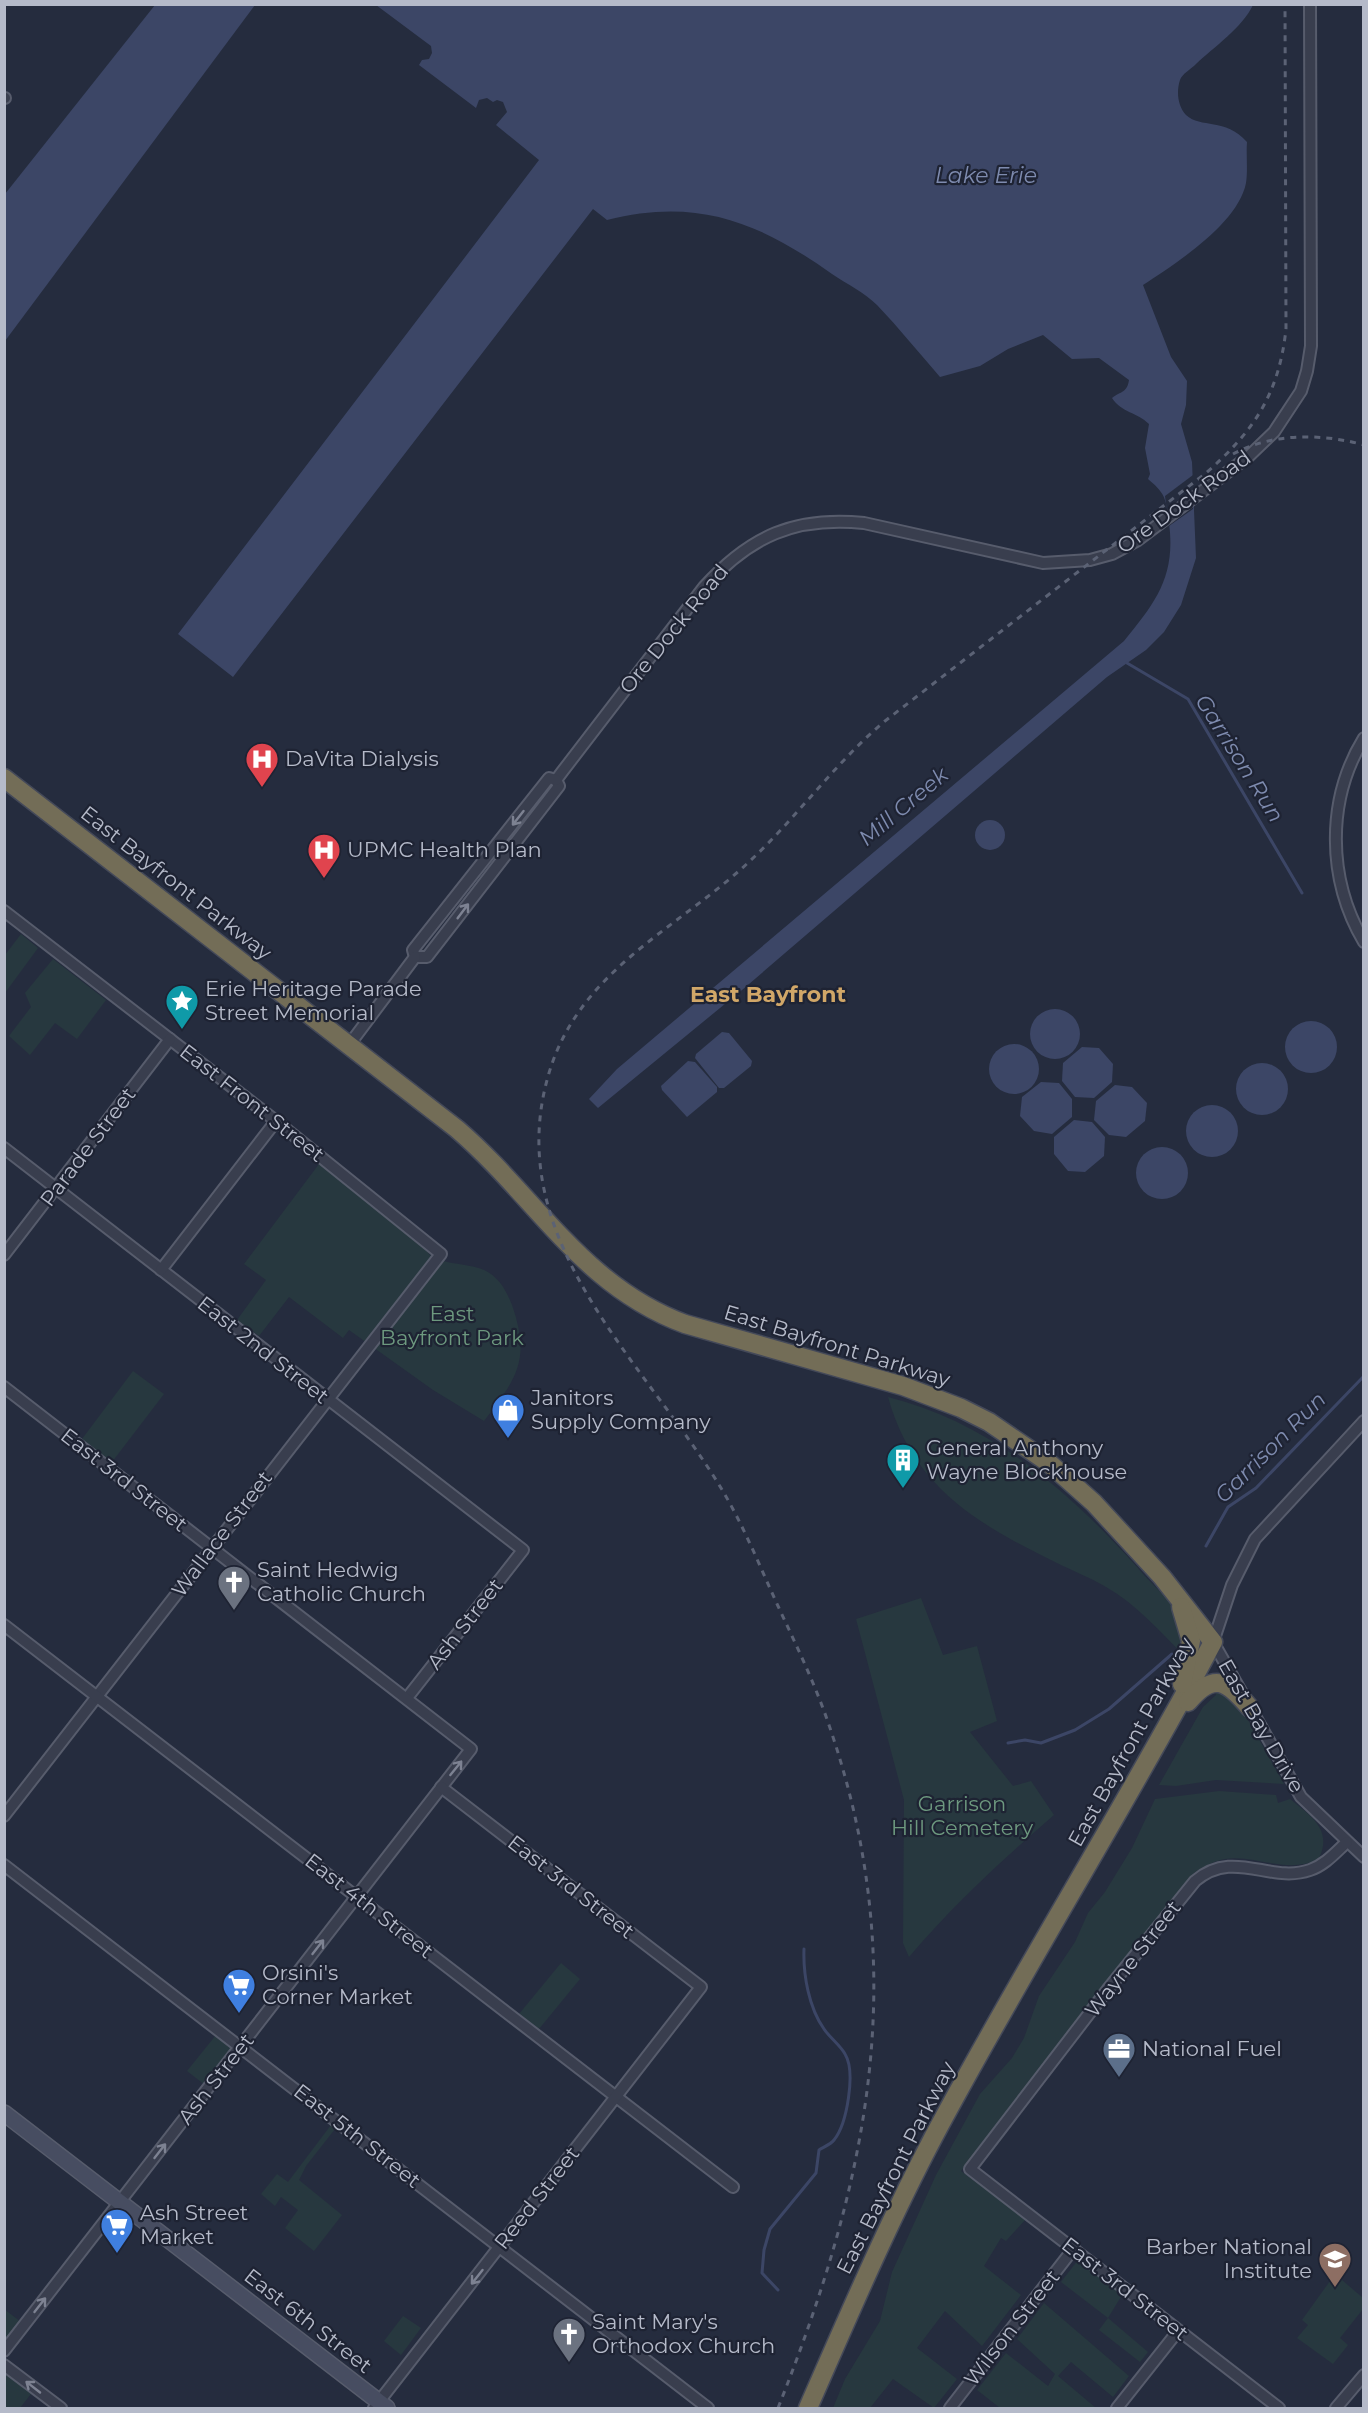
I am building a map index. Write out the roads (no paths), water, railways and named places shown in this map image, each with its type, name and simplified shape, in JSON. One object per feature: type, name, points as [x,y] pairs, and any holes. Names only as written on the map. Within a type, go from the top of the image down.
[{"type":"highway","name":"East Bayfront Parkway","points":[[4,778],[485,1153],[574,1251],[624,1294],[652,1310],[686,1324],[903,1386],[989,1422],[1020,1441],[1073,1483],[1173,1589],[1213,1642],[1168,1727],[933,2138],[867,2271],[808,2409]]},
{"type":"highway","points":[[1168,1727],[1185,1677],[1191,1641],[1186,1617],[1173,1589]]},
{"type":"highway","points":[[1168,1727],[1200,1689],[1214,1683],[1230,1686],[1250,1708]]},
{"type":"main road","name":"East 6th Street","points":[[4,2113],[380,2406]]},
{"type":"street","name":"Ore Dock Road","points":[[556,780],[709,581],[734,556],[780,530],[821,521],[864,523],[1043,563],[1065,564],[1090,560],[1123,549],[1168,518],[1249,456],[1274,432],[1294,403],[1307,371],[1312,308],[1310,4]]},
{"type":"street","points":[[1364,738],[1342,786],[1335,841],[1337,868],[1344,900],[1364,942]]},
{"type":"street","name":"Ore Dock Road","points":[[549,778],[556,780],[559,786],[427,957],[415,957],[413,950],[549,778]]},
{"type":"street","name":"East Front Street","points":[[4,911],[276,1121],[441,1254]]},
{"type":"street","name":"Ore Dock Road","points":[[349,1046],[415,957]]},
{"type":"street","name":"Parade Street","points":[[4,1255],[170,1040]]},
{"type":"street","points":[[161,1270],[276,1121]]},
{"type":"street","name":"East 2nd Street","points":[[4,1148],[523,1550]]},
{"type":"street","name":"Wallace Street","points":[[4,1816],[441,1254]]},
{"type":"street","name":"East 3rd Street","points":[[4,1387],[471,1749]]},
{"type":"street","points":[[1213,1642],[1232,1585],[1255,1539],[1364,1421]]},
{"type":"street","name":"Ash Street","points":[[407,1698],[523,1550]]},
{"type":"street","name":"East 4th Street","points":[[4,1625],[733,2187]]},
{"type":"street","name":"East Bay Drive","points":[[1213,1642],[1301,1797],[1364,1857]]},
{"type":"street","name":"Ash Street","points":[[4,2351],[471,1749]]},
{"type":"street","name":"East 3rd Street","points":[[441,1787],[701,1987]]},
{"type":"street","name":"Wayne Street","points":[[970,2169],[1195,1881],[1211,1870],[1227,1866],[1284,1873],[1304,1872],[1320,1865],[1347,1842]]},
{"type":"street","name":"East 5th Street","points":[[4,1865],[708,2409]]},
{"type":"street","name":"Reed Street","points":[[380,2406],[701,1987]]},
{"type":"street","name":"East 3rd Street","points":[[970,2169],[1278,2409]]},
{"type":"street","name":"Wilson Street","points":[[950,2409],[1074,2248]]},
{"type":"street","points":[[1118,2409],[1178,2331]]},
{"type":"street","points":[[4,2365],[61,2409]]},
{"type":"street","points":[[1336,2409],[1364,2375]]},
{"type":"water","points":[[155,5],[255,5],[5,341],[5,194]]},
{"type":"water","name":"Lake Erie","points":[[376,5],[1253,5],[1242,22],[1183,76],[1178,89],[1178,99],[1186,115],[1199,122],[1230,129],[1247,142],[1247,178],[1241,198],[1231,213],[1204,242],[1143,285],[1171,357],[1187,381],[1186,405],[1181,424],[1192,462],[1196,558],[1181,605],[1164,632],[1146,650],[1107,677],[742,990],[598,1108],[589,1099],[617,1069],[1124,641],[1146,614],[1166,573],[1170,542],[1167,508],[1162,493],[1148,479],[1150,474],[1145,448],[1149,424],[1120,407],[1112,398],[1125,390],[1129,380],[1099,358],[1072,359],[1043,335],[1008,349],[980,366],[940,377],[872,301],[779,240],[726,219],[698,213],[670,211],[607,220],[593,209],[233,677],[178,634],[539,160],[496,125],[507,112],[503,102],[497,100],[493,102],[487,98],[479,100],[476,108],[419,65],[422,60],[429,59],[432,53],[431,46]]},
{"type":"water","points":[[990,820],[1001,824],[1005,835],[1001,846],[990,850],[979,846],[975,835],[979,824]]},
{"type":"water","points":[[1060,1009],[1073,1016],[1079,1024],[1079,1044],[1073,1052],[1065,1058],[1050,1059],[1037,1052],[1031,1044],[1030,1029],[1037,1016],[1045,1010]]},
{"type":"water","points":[[1306,1021],[1316,1021],[1330,1028],[1337,1047],[1330,1066],[1316,1073],[1306,1073],[1296,1069],[1289,1062],[1285,1052],[1285,1042],[1289,1032],[1296,1025]]},
{"type":"water","points":[[722,1032],[729,1033],[752,1061],[751,1066],[724,1088],[719,1088],[695,1058],[696,1054]]},
{"type":"water","points":[[1009,1044],[1019,1044],[1032,1051],[1039,1064],[1039,1074],[1032,1087],[1019,1094],[1009,1094],[1000,1090],[993,1083],[989,1074],[989,1064],[993,1055],[1000,1048]]},
{"type":"water","points":[[1082,1047],[1099,1048],[1113,1064],[1112,1082],[1094,1098],[1075,1097],[1062,1081],[1063,1063]]},
{"type":"water","points":[[688,1061],[695,1062],[717,1087],[717,1092],[687,1117],[662,1090],[661,1086]]},
{"type":"water","points":[[1257,1063],[1267,1063],[1277,1067],[1284,1074],[1288,1089],[1284,1104],[1277,1111],[1267,1115],[1257,1115],[1247,1111],[1240,1104],[1236,1094],[1236,1084],[1240,1074],[1247,1067]]},
{"type":"water","points":[[1041,1082],[1059,1083],[1072,1099],[1072,1117],[1052,1134],[1034,1131],[1020,1116],[1022,1097]]},
{"type":"water","points":[[1115,1085],[1132,1087],[1147,1103],[1145,1121],[1126,1137],[1109,1135],[1094,1120],[1096,1101]]},
{"type":"water","points":[[1207,1105],[1217,1105],[1231,1112],[1238,1131],[1231,1150],[1217,1157],[1207,1157],[1197,1153],[1190,1146],[1186,1136],[1186,1126],[1190,1116],[1197,1109]]},
{"type":"water","points":[[1074,1120],[1092,1122],[1105,1137],[1104,1156],[1085,1172],[1068,1171],[1054,1154],[1054,1137]]},
{"type":"water","points":[[1157,1147],[1167,1147],[1181,1154],[1188,1173],[1181,1192],[1167,1199],[1157,1199],[1147,1195],[1140,1188],[1136,1178],[1136,1168],[1140,1158],[1147,1151]]},
{"type":"waterway","name":"Garrison Run","points":[[1127,663],[1188,699],[1302,893]]},
{"type":"waterway","name":"Garrison Run","points":[[1206,1546],[1228,1507],[1256,1488],[1364,1376]]},
{"type":"waterway","name":"Garrison Run","points":[[1008,1743],[1025,1740],[1041,1743],[1075,1730],[1109,1709],[1172,1654]]},
{"type":"waterway","name":"Garrison Run","points":[[778,2290],[762,2273],[764,2250],[770,2229],[816,2173],[819,2150],[833,2141],[839,2132],[846,2111],[850,2085],[850,2073],[845,2054],[824,2029],[814,2011],[806,1980],[804,1949]]},
{"type":"railway","points":[[778,2408],[810,2323],[836,2240],[856,2157],[869,2074],[874,1991],[870,1906],[856,1820],[831,1731],[819,1699],[739,1521],[724,1493],[692,1445],[589,1297],[562,1245],[544,1191],[539,1134],[549,1073],[564,1037],[583,1006],[607,978],[634,953],[723,885],[751,860],[867,737],[1206,473],[1251,426],[1270,392],[1277,373],[1286,329],[1285,4]]},
{"type":"railway","points":[[1233,454],[1264,442],[1297,437],[1331,438],[1364,445]]},
{"type":"place","name":"DaVita Dialysis","points":[[262,788]]},
{"type":"place","name":"UPMC Health Plan","points":[[324,879]]},
{"type":"place","name":"Erie Heritage Parade Street Memorial","points":[[182,1030]]},
{"type":"place","name":"Janitors Supply Company","points":[[508,1439]]},
{"type":"place","name":"General Anthony Wayne Blockhouse","points":[[903,1489]]},
{"type":"place","name":"Saint Hedwig Catholic Church","points":[[234,1611]]},
{"type":"place","name":"Orsini's Corner Market","points":[[239,2014]]},
{"type":"place","name":"National Fuel","points":[[1119,2078]]},
{"type":"place","name":"Ash Street Market","points":[[117,2254]]},
{"type":"place","name":"Barber National Institute","points":[[1335,2288]]},
{"type":"place","name":"Saint Mary's Orthodox Church","points":[[569,2363]]},
{"type":"district","name":"East Bayfront","points":[[768,994]]},
{"type":"water label","name":"Mill Creek","points":[[903,806]]},
{"type":"park label","name":"East Bayfront Park","points":[[452,1326]]},
{"type":"park label","name":"Garrison Hill Cemetery","points":[[962,1816]]}]
